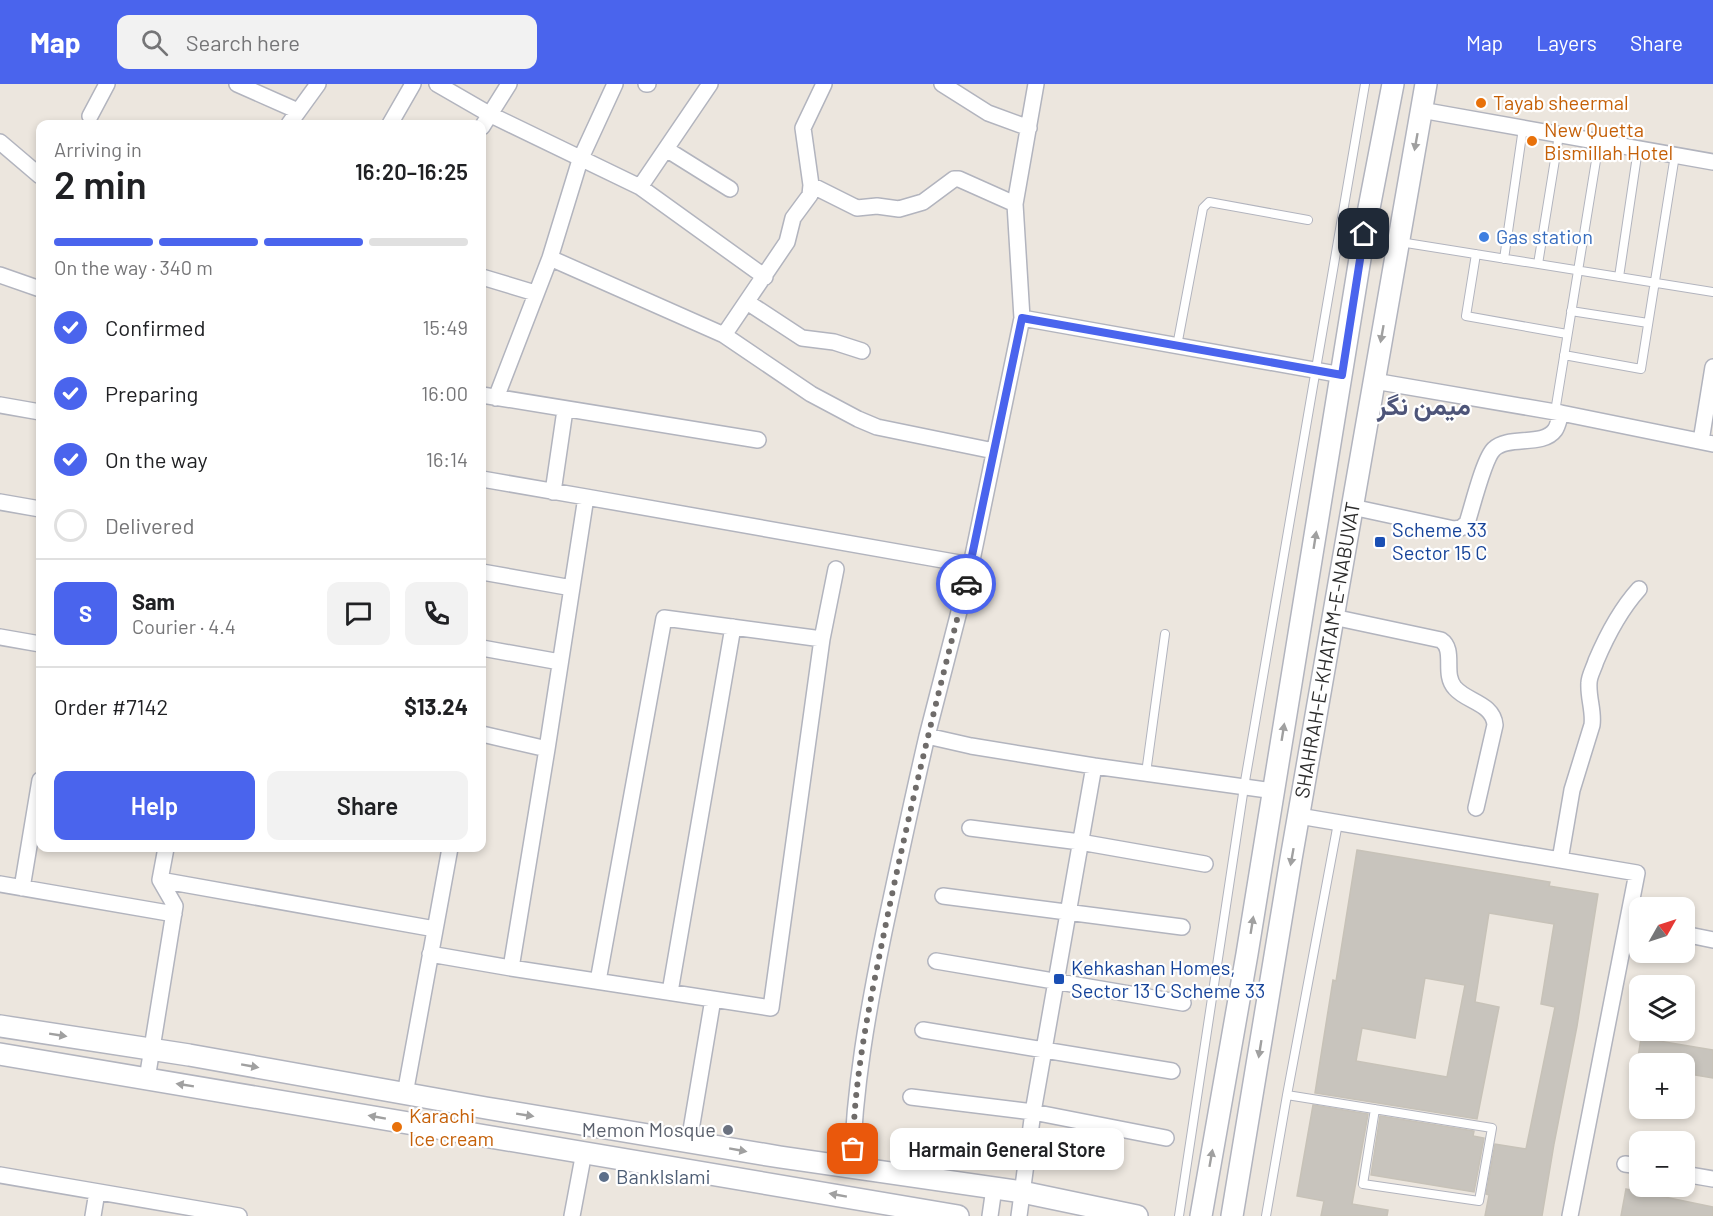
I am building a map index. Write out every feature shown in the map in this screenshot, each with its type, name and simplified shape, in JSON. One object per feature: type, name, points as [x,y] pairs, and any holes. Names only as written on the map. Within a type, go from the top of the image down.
[{"type":"main road","name":"SHAHRAH-E-KHATAM-E-NABUVAT","points":[[1201,1216],[1245,966],[1364,234],[1393,84]]},
{"type":"main road","name":"SHAHRAH-E-KHATAM-E-NABUVAT","points":[[1232,1216],[1333,616],[1426,84]]},
{"type":"main road","points":[[0,1026],[151,1049],[689,1142],[1022,1192],[1137,1216]]},
{"type":"main road","points":[[0,1054],[584,1152],[866,1208],[958,1216]]},
{"type":"street","points":[[90,116],[107,84]]},
{"type":"street","points":[[237,84],[298,111]]},
{"type":"street","points":[[292,120],[318,84]]},
{"type":"street","points":[[392,120],[413,84]]},
{"type":"street","points":[[437,84],[485,120],[509,84]]},
{"type":"street","points":[[615,84],[580,160],[550,258],[489,397],[758,440]]},
{"type":"street","points":[[639,187],[710,84]]},
{"type":"street","points":[[724,335],[787,242],[793,218],[808,200],[811,185],[803,128],[824,84]]},
{"type":"street","points":[[942,84],[988,113],[1029,128]]},
{"type":"street","points":[[852,1167],[859,1072],[874,981],[910,808],[971,565],[1022,318],[1015,204],[1036,84]]},
{"type":"street","points":[[1421,110],[1713,162]]},
{"type":"street","points":[[486,120],[639,187],[765,277]]},
{"type":"street","points":[[0,142],[36,173]]},
{"type":"street","points":[[666,148],[730,189]]},
{"type":"street","points":[[811,185],[857,208],[877,206],[899,209],[923,202],[954,179],[959,178],[1015,204]]},
{"type":"street","points":[[550,258],[724,335],[811,394],[858,419],[884,429],[994,451]]},
{"type":"street","points":[[0,275],[36,288]]},
{"type":"street","points":[[486,278],[535,293]]},
{"type":"street","points":[[747,302],[802,338],[834,342],[862,351]]},
{"type":"street","points":[[1022,318],[1342,375]]},
{"type":"street","points":[[1374,381],[1558,413],[1707,443],[1713,367]]},
{"type":"street","points":[[0,405],[36,411]]},
{"type":"street","points":[[553,492],[565,410]]},
{"type":"street","points":[[1352,507],[1454,529],[1461,528],[1467,523],[1487,462],[1495,447],[1503,443],[1545,438],[1556,428],[1558,413]]},
{"type":"street","points":[[486,480],[971,565]]},
{"type":"street","points":[[511,968],[586,497]]},
{"type":"street","points":[[0,502],[36,507]]},
{"type":"street","points":[[430,954],[771,1008],[822,639],[836,569]]},
{"type":"street","points":[[486,573],[572,588]]},
{"type":"street","points":[[1560,860],[1572,790],[1592,725],[1589,679],[1615,622],[1639,589]]},
{"type":"street","points":[[1333,616],[1441,640],[1448,647],[1448,675],[1454,687],[1486,708],[1494,719],[1495,725],[1476,808]]},
{"type":"street","points":[[598,981],[664,618],[822,639]]},
{"type":"street","points":[[670,992],[733,627]]},
{"type":"street","points":[[0,638],[36,643]]},
{"type":"street","points":[[486,649],[560,662]]},
{"type":"street","points":[[486,735],[547,749]]},
{"type":"street","points":[[927,736],[971,746],[1094,766],[1274,791]]},
{"type":"street","points":[[1019,1216],[1033,1112],[1094,766]]},
{"type":"street","points":[[22,888],[36,804]]},
{"type":"street","points":[[1299,816],[1637,873],[1570,1216]]},
{"type":"street","points":[[970,828],[1080,842],[1205,864]]},
{"type":"street","points":[[147,1079],[175,906],[160,880],[165,852]]},
{"type":"street","points":[[405,1094],[449,852]]},
{"type":"street","points":[[160,880],[435,928]]},
{"type":"street","points":[[0,884],[174,914]]},
{"type":"street","points":[[943,896],[1182,927]]},
{"type":"street","points":[[1695,936],[1713,940]]},
{"type":"street","points":[[936,961],[1183,1003]]},
{"type":"street","points":[[689,1142],[713,999]]},
{"type":"street","points":[[923,1030],[1173,1071]]},
{"type":"street","points":[[911,1096],[1033,1112],[1166,1138]]},
{"type":"street","points":[[573,1216],[584,1152]]},
{"type":"street","points":[[0,1175],[239,1216]]},
{"type":"street","points":[[1695,1176],[1713,1179]]},
{"type":"street","points":[[990,1216],[994,1188]]},
{"type":"street","points":[[93,1216],[97,1192]]},
{"type":"lane","points":[[1179,1216],[1244,787],[1365,84]]},
{"type":"lane","points":[[1504,258],[1523,128]]},
{"type":"lane","points":[[1538,264],[1559,135]]},
{"type":"lane","points":[[1558,413],[1564,355],[1599,142]]},
{"type":"lane","points":[[1618,277],[1638,149]]},
{"type":"lane","points":[[1564,355],[1641,369],[1675,156]]},
{"type":"lane","points":[[1177,346],[1203,208],[1206,204],[1209,202],[1308,220]]},
{"type":"lane","points":[[1398,242],[1713,292]]},
{"type":"lane","points":[[1476,254],[1466,316],[1568,334]]},
{"type":"lane","points":[[1571,311],[1648,323]]},
{"type":"lane","points":[[1146,773],[1165,634]]},
{"type":"lane","points":[[1266,1216],[1338,823]]},
{"type":"lane","points":[[1287,1095],[1375,1109],[1492,1128],[1479,1201],[1363,1184],[1375,1109]]},
{"type":"building","points":[[1357,850],[1550,882],[1549,886],[1598,894],[1577,1026],[1542,1216],[1485,1216],[1489,1195],[1486,1194],[1495,1144],[1526,1149],[1555,1007],[1541,1004],[1554,924],[1489,913],[1475,1002],[1499,1007],[1477,1119],[1315,1093],[1333,980],[1336,981]],"holes":[[[1425,978],[1465,985],[1447,1077],[1356,1061],[1362,1028],[1415,1038]]]},
{"type":"building","points":[[1641,1041],[1659,1041],[1713,1050],[1713,1078],[1695,1075],[1695,1053],[1639,1053]]},
{"type":"building","points":[[1313,1105],[1368,1114],[1352,1204],[1388,1210],[1387,1216],[1321,1216],[1324,1201],[1297,1196]]},
{"type":"building","points":[[1380,1116],[1474,1131],[1473,1136],[1484,1138],[1474,1192],[1371,1175]]},
{"type":"building","points":[[1626,1189],[1629,1190],[1629,1197],[1665,1197],[1713,1207],[1713,1216],[1621,1216]]},
{"type":"way so far","points":[[853,1149],[859,1072],[874,981],[910,808],[966,584]]},
{"type":"place","name":"Tayab sheermal","points":[[1481,103]]},
{"type":"place","name":"New Quetta Bismillah Hotel","points":[[1532,141]]},
{"type":"place","name":"Gas station","points":[[1484,237]]},
{"type":"place","name":"Scheme 33 Sector 15 C","points":[[1380,542]]},
{"type":"place","name":"Kehkashan Homes, Sector 13 C Scheme 33","points":[[1059,979]]},
{"type":"place","name":"Karachi Ice cream","points":[[397,1127]]},
{"type":"place","name":"Memon Mosque","points":[[728,1130]]},
{"type":"place","name":"Harmain General Store","points":[[853,1149]]},
{"type":"place","name":"BankIslami","points":[[604,1177]]},
{"type":"district","name":"میمن نگر","points":[[1424,406]]},
{"type":"route","points":[[966,584],[1022,318],[1342,375],[1364,234]]}]
